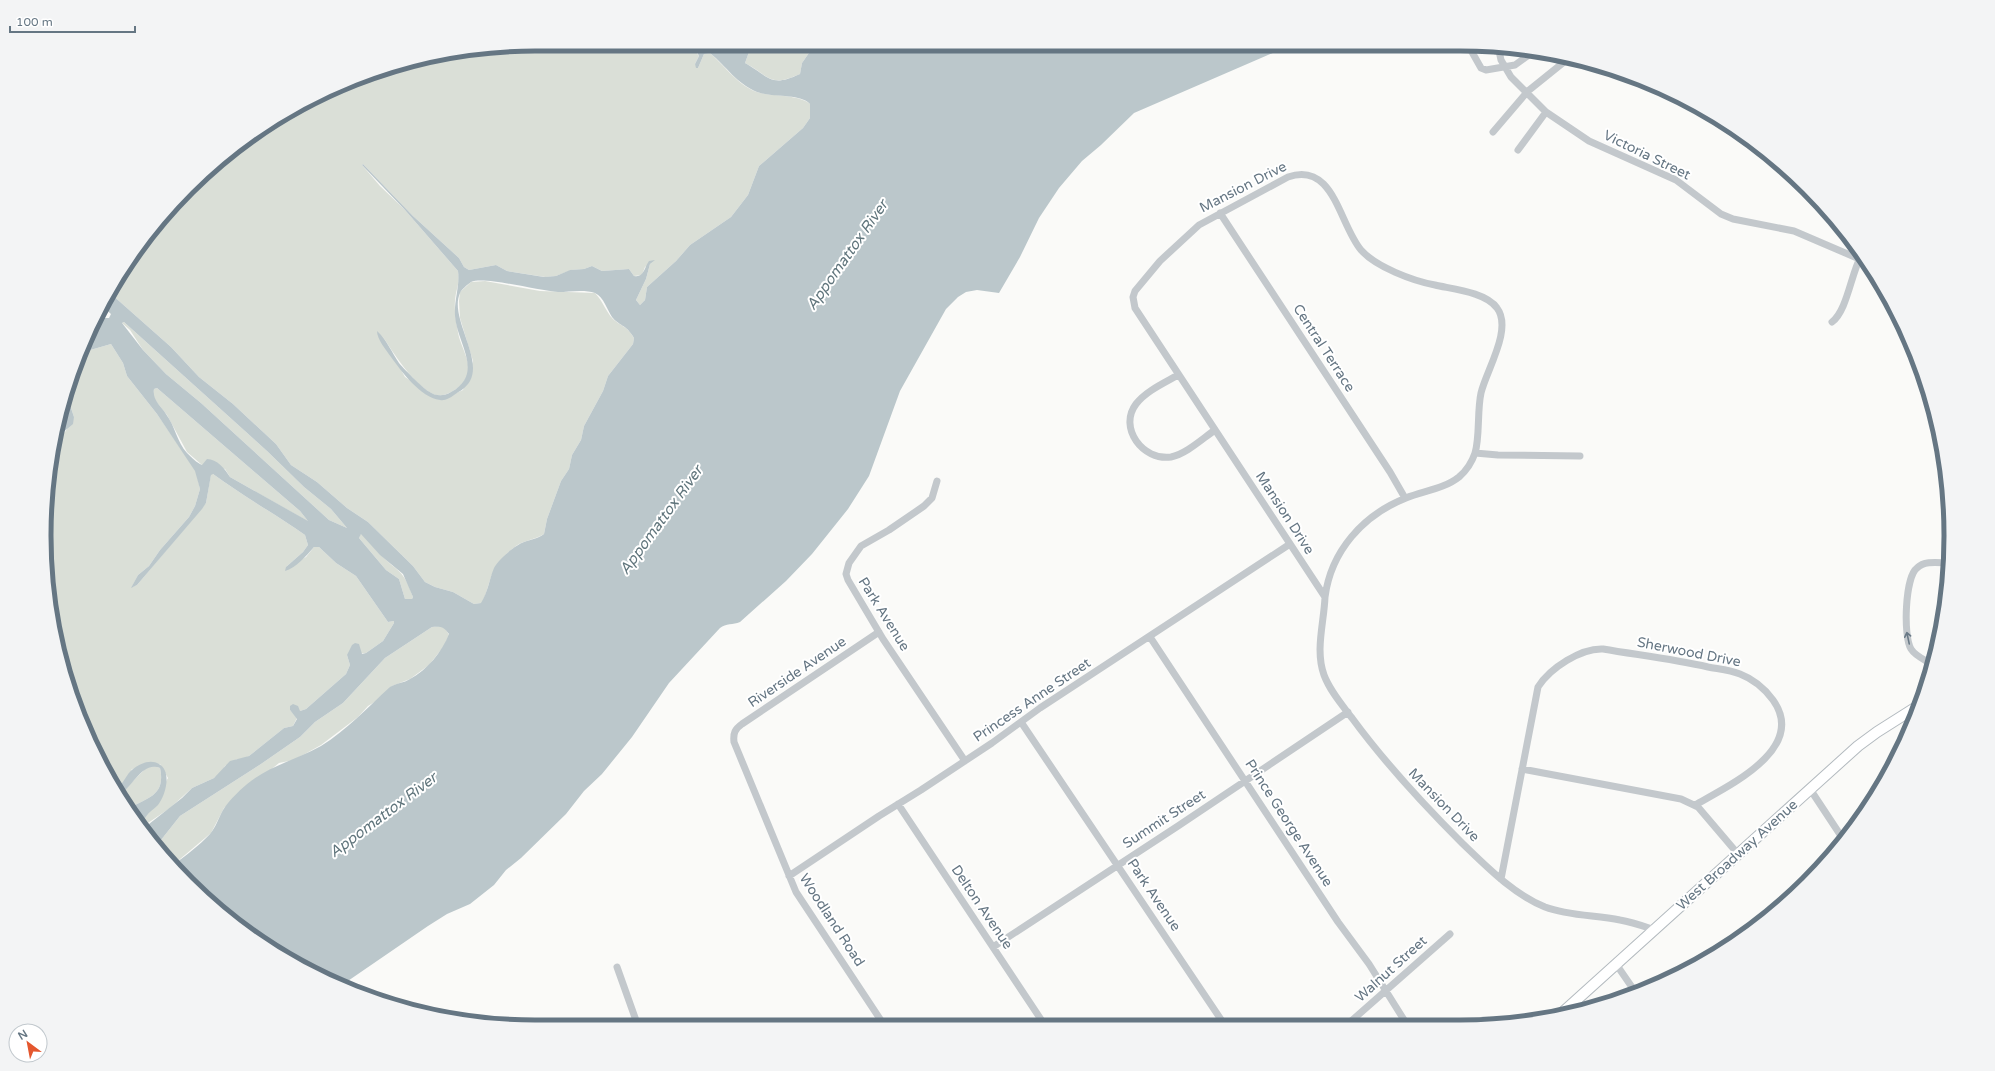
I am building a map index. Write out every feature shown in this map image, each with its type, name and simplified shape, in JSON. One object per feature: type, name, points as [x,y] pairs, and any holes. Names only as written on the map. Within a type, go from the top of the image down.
[{"type":"main road","name":"West Broadway Avenue","points":[[1568,1007],[1858,746],[1876,732],[1911,710]]},
{"type":"street","points":[[1472,51],[1481,68],[1486,70],[1515,65],[1528,56]]},
{"type":"street","points":[[1500,53],[1504,67]]},
{"type":"street","points":[[1493,132],[1526,93],[1564,62]]},
{"type":"street","name":"Victoria Street","points":[[1504,67],[1511,78],[1546,112],[1589,140],[1680,182],[1721,214],[1733,219],[1794,231],[1855,256]]},
{"type":"street","points":[[1518,150],[1546,112]]},
{"type":"street","name":"Mansion Drive","points":[[1326,597],[1178,375],[1135,308],[1133,297],[1135,291],[1160,261],[1199,225],[1288,177],[1298,174],[1313,175],[1323,183],[1355,242],[1369,257],[1400,274],[1415,280],[1465,291],[1491,301],[1497,307],[1500,318],[1500,341],[1481,392],[1475,453],[1468,468],[1459,477],[1436,489],[1405,498],[1376,514],[1352,534],[1337,558],[1330,574],[1320,652],[1321,663],[1329,686],[1380,756],[1422,803],[1502,879],[1531,901],[1561,912],[1621,920],[1655,930]]},
{"type":"street","name":"Central Terrace","points":[[1220,213],[1390,472],[1405,498]]},
{"type":"street","points":[[1832,322],[1841,313],[1850,283],[1860,263]]},
{"type":"street","points":[[1178,375],[1144,396],[1136,404],[1130,416],[1129,424],[1134,439],[1145,450],[1152,454],[1170,457],[1178,454],[1215,430]]},
{"type":"street","points":[[1475,453],[1498,455],[1580,456]]},
{"type":"street","name":"Park Avenue","points":[[937,481],[932,498],[924,506],[890,530],[861,546],[849,563],[846,574],[848,580],[879,632],[965,761]]},
{"type":"street","name":"Princess Anne Street","points":[[789,876],[965,761],[1021,722],[1290,544]]},
{"type":"street","points":[[1927,661],[1917,655],[1908,643],[1906,620],[1910,577],[1916,568],[1922,564],[1943,563]]},
{"type":"street","name":"Riverside Avenue","points":[[733,736],[735,730],[742,724],[879,632]]},
{"type":"street","name":"Prince George Avenue","points":[[1150,637],[1404,1020]]},
{"type":"street","name":"Sherwood Drive","points":[[1502,879],[1538,687],[1546,677],[1581,653],[1590,650],[1603,649],[1740,674],[1761,687],[1776,705],[1781,725],[1776,742],[1765,759],[1751,771],[1695,805]]},
{"type":"street","name":"Summit Street","points":[[993,947],[1246,781],[1348,712]]},
{"type":"street","name":"Park Avenue","points":[[1021,722],[1221,1020]]},
{"type":"street","name":"Woodland Road","points":[[733,736],[734,742],[796,892],[881,1020]]},
{"type":"street","points":[[1522,768],[1681,799],[1695,805],[1738,854]]},
{"type":"street","points":[[1810,789],[1840,835]]},
{"type":"street","name":"Delton Avenue","points":[[898,804],[1041,1020]]},
{"type":"street","name":"Walnut Street","points":[[1353,1020],[1450,934]]},
{"type":"street","points":[[1616,964],[1632,988]]},
{"type":"street","points":[[617,967],[636,1020]]},
{"type":"shaded area","points":[[536,51],[679,51],[686,53],[696,52],[699,56],[695,64],[698,68],[704,54],[710,53],[733,76],[752,90],[760,93],[794,97],[810,104],[810,118],[803,128],[759,166],[748,195],[731,217],[690,245],[676,261],[647,287],[645,300],[640,305],[636,300],[646,279],[650,264],[654,261],[645,267],[642,275],[634,276],[629,269],[602,271],[592,266],[584,269],[571,270],[556,276],[545,277],[507,271],[496,265],[469,270],[464,267],[459,258],[413,216],[363,164],[362,165],[380,186],[405,210],[458,271],[455,314],[459,337],[467,359],[468,368],[466,378],[463,383],[453,391],[441,395],[433,394],[426,390],[404,368],[382,335],[405,377],[440,400],[463,390],[473,361],[460,318],[459,301],[460,292],[471,282],[485,281],[540,291],[595,293],[613,319],[627,329],[634,338],[633,344],[608,376],[603,391],[584,426],[581,440],[572,455],[569,469],[561,481],[547,519],[544,534],[519,544],[500,561],[494,570],[482,603],[474,604],[453,592],[435,587],[425,582],[413,566],[368,522],[347,508],[317,482],[291,465],[276,444],[233,404],[199,377],[171,347],[114,297],[133,266],[171,216],[216,171],[266,133],[293,116],[350,88],[410,68],[441,60],[472,55]]},
{"type":"shaded area","points":[[810,51],[802,63],[800,74],[782,80],[770,79],[745,63],[749,52]]},
{"type":"shaded area","points":[[124,322],[267,451],[304,487],[331,509],[347,528],[329,520],[201,403],[166,374],[143,350],[130,330],[122,323]]},
{"type":"shaded area","points":[[111,344],[123,363],[127,376],[157,414],[196,471],[200,489],[195,506],[189,517],[160,550],[149,566],[138,575],[132,587],[137,585],[206,503],[211,474],[213,474],[305,535],[308,545],[303,552],[286,567],[306,557],[314,547],[319,547],[336,563],[356,576],[388,622],[394,621],[383,641],[366,653],[347,655],[350,665],[346,674],[306,709],[300,711],[290,710],[297,718],[293,726],[284,728],[249,756],[241,760],[237,759],[225,766],[222,772],[214,778],[192,788],[170,808],[147,824],[143,819],[168,778],[160,764],[132,769],[121,786],[101,750],[77,691],[60,630],[55,599],[51,536],[55,472],[62,434],[65,432],[74,417],[70,404],[88,351]]},
{"type":"shaded area","points":[[157,388],[300,511],[309,522],[230,477],[225,469],[202,465],[187,452],[167,415],[155,400],[153,394],[154,389]]},
{"type":"shaded area","points":[[361,533],[386,560],[400,572],[406,581],[413,597],[412,599],[405,599],[399,579],[386,570],[359,538]]},
{"type":"shaded area","points":[[440,626],[445,628],[449,635],[444,646],[429,665],[410,679],[392,686],[378,700],[368,706],[358,717],[321,745],[294,760],[279,763],[224,808],[211,833],[177,861],[171,855],[160,841],[180,816],[300,737],[315,722],[343,703],[385,658],[432,627]]},
{"type":"shaded area","points":[[154,766],[160,768],[160,785],[148,799],[134,806],[124,790],[146,768]]},
{"type":"water","name":"Appomattox River","points":[[675,51],[750,51],[745,63],[771,79],[782,80],[800,74],[802,63],[810,51],[1277,51],[1134,113],[1082,161],[1059,188],[1039,218],[1020,257],[999,293],[977,290],[966,292],[958,297],[946,309],[900,391],[869,476],[848,509],[812,554],[786,581],[740,622],[725,625],[720,628],[669,683],[632,737],[602,774],[584,791],[566,814],[521,858],[506,870],[494,885],[470,904],[447,914],[347,982],[293,955],[266,938],[216,900],[177,862],[210,834],[226,806],[247,784],[259,775],[276,766],[312,751],[331,740],[390,687],[408,680],[428,666],[438,654],[449,634],[442,628],[432,627],[385,658],[343,703],[315,722],[300,737],[180,816],[160,841],[147,824],[182,798],[192,788],[214,778],[230,761],[249,756],[284,728],[293,726],[297,719],[290,710],[290,706],[293,704],[298,706],[300,711],[306,709],[346,674],[350,665],[347,655],[352,645],[355,643],[359,644],[362,654],[366,653],[383,641],[394,621],[388,622],[356,576],[336,563],[319,547],[314,547],[297,564],[285,571],[286,567],[303,552],[308,545],[305,535],[213,474],[211,475],[206,503],[202,509],[137,585],[131,588],[138,575],[149,566],[160,550],[189,517],[195,506],[200,489],[195,471],[157,414],[127,376],[123,363],[111,344],[88,350],[103,318],[109,318],[111,314],[107,310],[114,297],[171,347],[199,377],[233,404],[276,444],[291,465],[317,482],[347,508],[368,522],[413,566],[425,582],[435,587],[453,592],[474,604],[481,603],[494,568],[499,561],[520,544],[544,534],[547,519],[561,481],[569,469],[572,455],[581,440],[584,426],[603,391],[608,376],[633,344],[634,338],[628,330],[612,317],[601,297],[595,293],[581,291],[549,291],[488,281],[471,282],[460,293],[458,303],[459,314],[472,360],[473,371],[470,381],[467,386],[446,400],[433,398],[425,394],[400,370],[382,344],[378,337],[377,331],[387,342],[399,363],[425,389],[433,394],[439,395],[445,395],[451,392],[461,384],[466,376],[468,367],[455,316],[458,271],[405,210],[362,165],[363,164],[413,216],[459,258],[464,267],[469,270],[496,265],[507,271],[544,277],[556,276],[570,270],[584,269],[592,266],[602,271],[629,269],[634,276],[637,276],[642,274],[649,261],[655,260],[650,264],[646,279],[636,300],[640,305],[645,300],[647,287],[676,261],[690,245],[731,217],[748,195],[759,166],[803,128],[810,118],[810,104],[800,98],[757,92],[743,84],[710,53],[704,54],[698,68],[696,68],[695,64],[699,56],[697,52]],"holes":[[[124,322],[267,451],[304,487],[331,509],[347,528],[329,520],[201,403],[166,374],[143,350],[122,323]],[[157,388],[300,511],[308,521],[230,477],[223,468],[211,459],[207,459],[202,465],[194,460],[184,449],[172,424],[156,400],[154,396],[154,389]],[[361,534],[380,555],[403,574],[413,597],[412,599],[405,599],[399,579],[386,570],[359,538]]]},
{"type":"water","points":[[70,404],[74,417],[73,424],[62,433]]},
{"type":"water","points":[[153,762],[163,767],[167,777],[161,801],[144,820],[134,806],[148,799],[157,790],[160,785],[160,768],[148,768],[143,771],[124,791],[120,785],[136,767],[143,763]]}]
